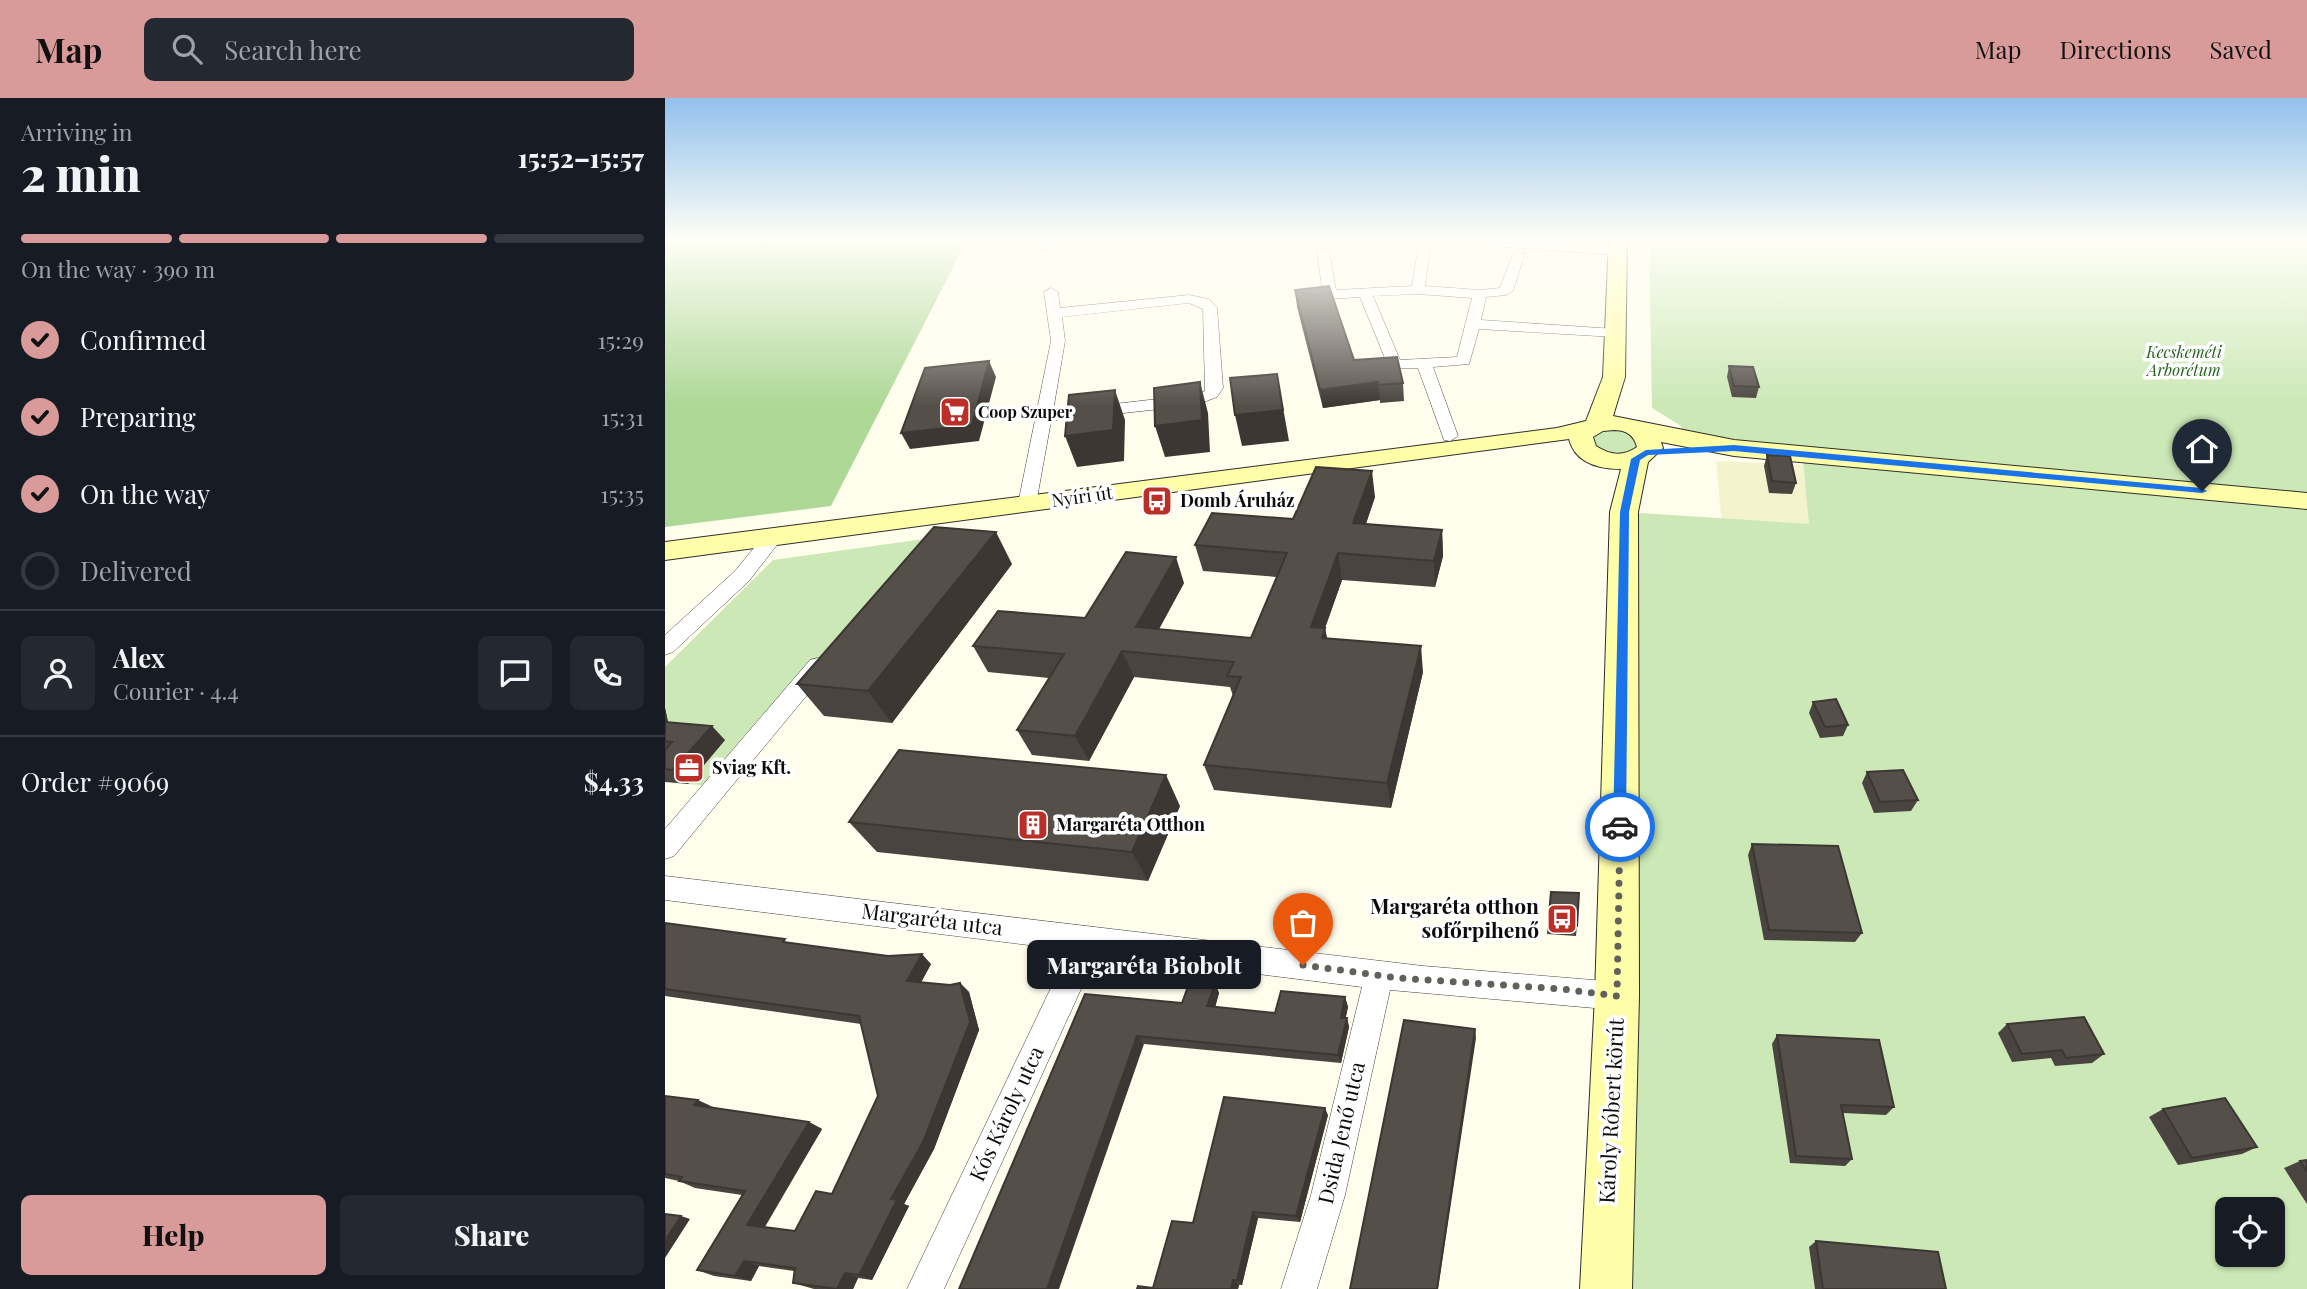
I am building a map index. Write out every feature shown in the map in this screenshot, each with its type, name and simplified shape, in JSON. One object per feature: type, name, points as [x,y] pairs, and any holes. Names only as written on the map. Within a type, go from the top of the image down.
[{"type":"street","points":[[1027,504],[1058,341],[1052,296]]},
{"type":"street","points":[[1366,296],[1394,365],[1464,361],[1480,296]]},
{"type":"street","points":[[1616,296],[1614,377],[1622,409],[1638,442]]},
{"type":"street","points":[[1043,417],[1196,400],[1211,394],[1215,388],[1210,308],[1204,302],[1189,299],[1056,313]]},
{"type":"street","points":[[1473,324],[1615,333]]},
{"type":"street","points":[[1424,363],[1451,436]]},
{"type":"street","points":[[1594,440],[1614,377]]},
{"type":"street","points":[[1594,440],[1734,448],[2307,501]]},
{"type":"street","points":[[1594,440],[1638,442]]},
{"type":"street","name":"Nyíri út","points":[[665,551],[1499,442],[1556,444],[1594,440]]},
{"type":"street","name":"Károly Róbert körút","points":[[1594,440],[1624,512]]},
{"type":"street","name":"Károly Róbert körút","points":[[1606,1289],[1617,996],[1624,512],[1638,442]]},
{"type":"street","points":[[665,647],[742,576],[773,537]]},
{"type":"street","points":[[665,848],[837,644]]},
{"type":"street","name":"Margaréta utca","points":[[665,888],[1379,975],[1617,996]]},
{"type":"street","name":"Kós Károly utca","points":[[925,1289],[1089,939]]},
{"type":"street","name":"Dsida Jenő utca","points":[[1299,1289],[1328,1195],[1379,975]]},
{"type":"green space","points":[[665,296],[939,296],[831,506],[665,527]]},
{"type":"green space","name":"Kecskeméti Arborétum","points":[[1650,296],[2307,296],[2307,1289],[1606,1289],[1624,512],[1809,524],[1802,450],[1682,437],[1681,426],[1652,408]]},
{"type":"green space","points":[[1600,429],[1631,430],[1641,447],[1624,456],[1599,453],[1590,435]]},
{"type":"green space","points":[[1716,461],[1808,465],[1828,526],[1722,524]]},
{"type":"green space","points":[[924,539],[861,632],[842,631],[712,786],[688,784],[725,740],[665,735],[665,667],[773,560]]},
{"type":"building","points":[[1296,296],[1332,296],[1354,360],[1397,357],[1403,383],[1378,385],[1378,382],[1320,390]]},
{"type":"building","points":[[989,361],[972,425],[901,433],[925,368]]},
{"type":"building","points":[[1729,366],[1753,367],[1759,387],[1734,386]]},
{"type":"building","points":[[1277,374],[1283,410],[1235,415],[1230,378]]},
{"type":"building","points":[[1200,382],[1202,420],[1155,426],[1154,388]]},
{"type":"building","points":[[1115,390],[1113,430],[1065,436],[1069,395]]},
{"type":"building","points":[[1767,455],[1790,456],[1796,483],[1772,481]]},
{"type":"building","points":[[1316,467],[1372,471],[1353,523],[1442,530],[1434,561],[1338,553],[1311,627],[1325,628],[1322,638],[1421,646],[1387,783],[1204,765],[1241,677],[1227,676],[1234,662],[1122,651],[1075,736],[1017,730],[1064,654],[973,646],[998,611],[1085,618],[1126,552],[1176,557],[1136,627],[1251,638],[1287,553],[1195,545],[1212,513],[1293,519]]},
{"type":"building","points":[[934,527],[996,532],[868,691],[797,684]]},
{"type":"building","points":[[1836,699],[1848,725],[1825,727],[1813,702]]},
{"type":"building","points":[[665,722],[712,726],[673,770],[665,769],[665,750],[672,742],[665,741]]},
{"type":"building","points":[[899,750],[1166,775],[1132,852],[849,822]]},
{"type":"building","points":[[1903,770],[1918,800],[1880,802],[1867,772]]},
{"type":"building","points":[[1752,844],[1838,846],[1862,933],[1769,930]]},
{"type":"building","name":"Margaréta otthon sofőrpihenő","points":[[1551,892],[1579,893],[1577,926],[1548,925]]},
{"type":"building","points":[[665,923],[888,956],[922,954],[907,981],[950,985],[960,983],[970,1022],[923,1142],[891,1199],[897,1200],[859,1275],[845,1273],[837,1289],[793,1283],[795,1268],[744,1261],[735,1276],[697,1270],[745,1191],[679,1181],[682,1177],[665,1174],[665,1096],[698,1100],[694,1105],[809,1122],[747,1225],[795,1231],[816,1191],[832,1194],[878,1096],[859,1016],[665,989]]},
{"type":"building","points":[[1190,981],[1215,984],[1207,1006],[1275,1013],[1281,991],[1345,997],[1341,1018],[1347,1018],[1338,1055],[1137,1036],[1047,1289],[959,1289],[1085,994],[1182,1003]]},
{"type":"building","points":[[2084,1017],[2104,1054],[2066,1058],[2062,1050],[2022,1054],[2007,1024]]},
{"type":"building","points":[[1404,1020],[1475,1029],[1437,1289],[1350,1289]]},
{"type":"building","points":[[1777,1035],[1879,1040],[1894,1107],[1841,1105],[1852,1159],[1796,1156]]},
{"type":"building","points":[[1224,1097],[1325,1108],[1296,1216],[1253,1212],[1237,1280],[1233,1280],[1231,1289],[1137,1289],[1138,1286],[1153,1288],[1172,1221],[1193,1223]]},
{"type":"building","points":[[2225,1098],[2257,1147],[2192,1158],[2163,1109]]},
{"type":"building","points":[[2307,1160],[2307,1171],[2300,1161]]},
{"type":"building","points":[[665,1214],[681,1216],[665,1241]]},
{"type":"building","points":[[1816,1241],[1938,1252],[1946,1289],[1823,1289]]},
{"type":"way so far","points":[[1303,965],[1398,978],[1562,989],[1617,996],[1620,827]]},
{"type":"place","name":"Coop Szuper","points":[[955,412]]},
{"type":"place","name":"Domb Áruház","points":[[1157,501]]},
{"type":"place","name":"Sviag Kft.","points":[[689,768]]},
{"type":"place","name":"Margaréta Otthon","points":[[1033,825]]},
{"type":"place","name":"Margaréta otthon sofőrpihenő","points":[[1562,919]]},
{"type":"place","name":"Margaréta Biobolt","points":[[1303,965]]},
{"type":"route","points":[[1620,827],[1624,512],[1636,459],[1646,453],[1734,448],[2202,491]]}]
